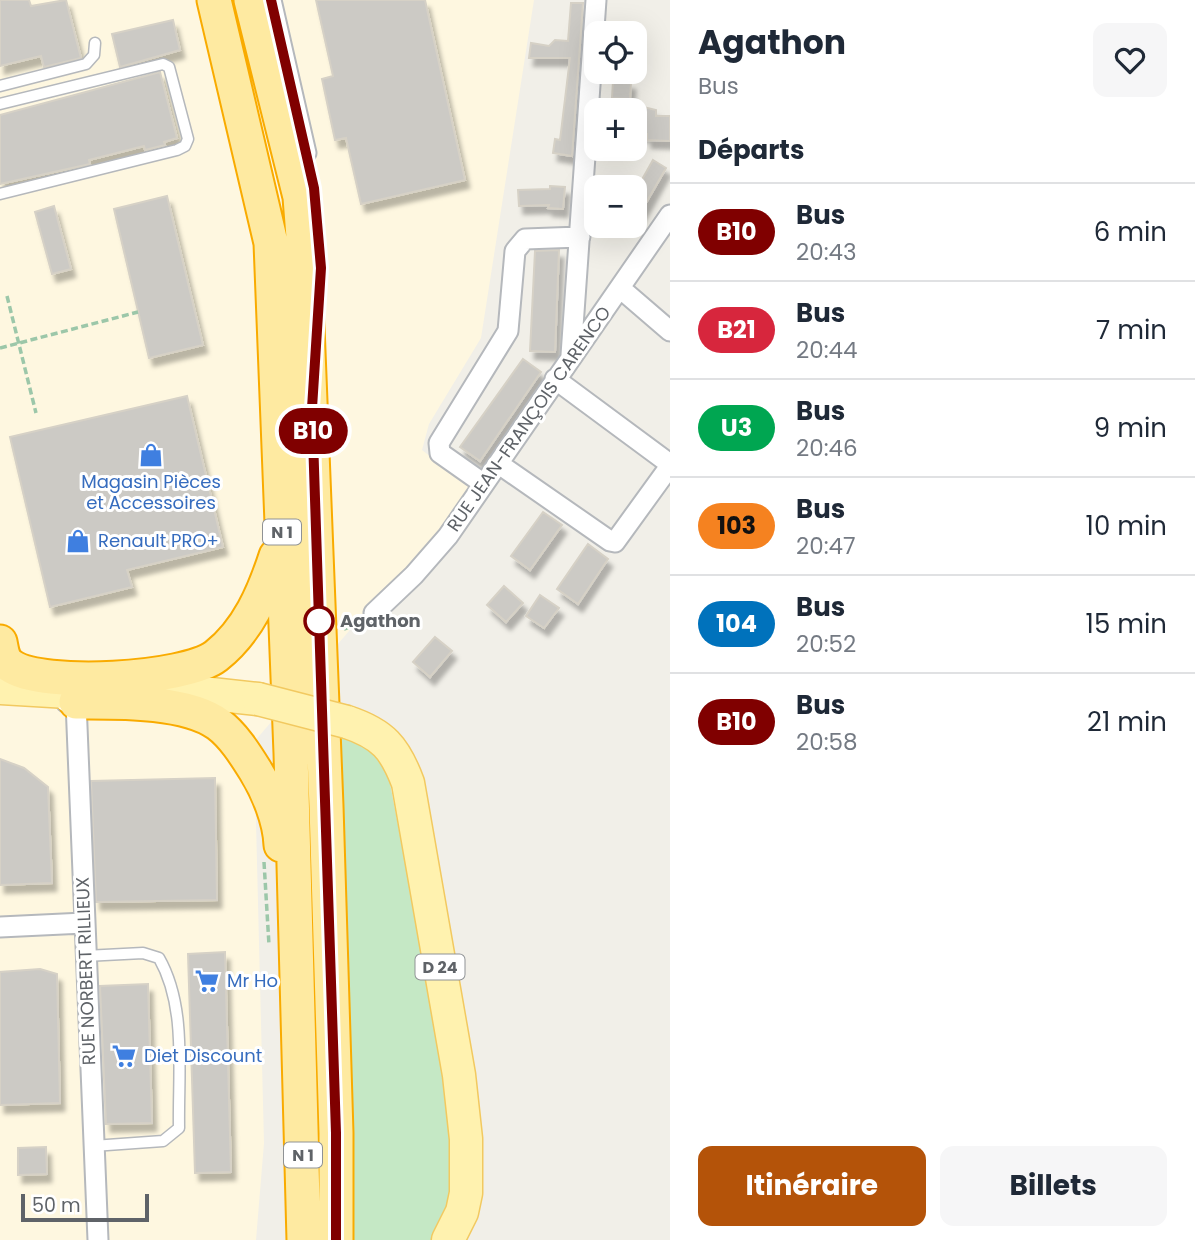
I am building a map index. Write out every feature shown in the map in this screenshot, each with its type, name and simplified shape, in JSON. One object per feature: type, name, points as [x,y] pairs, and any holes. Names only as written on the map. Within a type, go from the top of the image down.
[{"type":"highway","name":"N 1","points":[[214,0],[271,243],[301,1071],[304,1240]]},
{"type":"highway","name":"N 1","points":[[251,0],[300,197],[312,408],[336,1119],[336,1240]]},
{"type":"highway","points":[[0,642],[3,657],[10,665],[25,672],[73,677],[136,677],[190,669],[214,658],[250,616],[263,596],[282,537]]},
{"type":"highway","points":[[76,702],[160,706],[196,713],[218,724],[244,751],[263,782],[280,831],[286,962],[301,1071]]},
{"type":"main road","name":"D 24","points":[[0,688],[211,694],[258,699],[347,722],[375,734],[390,745],[398,756],[408,783],[458,1074],[466,1139],[466,1193],[462,1212],[449,1240]]},
{"type":"street","points":[[271,0],[314,188],[321,268],[312,408]]},
{"type":"street","points":[[571,356],[596,0]]},
{"type":"street","name":"RUE JEAN-FRANÇOIS CARENCO","points":[[374,613],[414,575],[448,536],[669,217]]},
{"type":"street","points":[[484,484],[440,453],[439,443],[508,331],[515,251],[525,239],[580,237]]},
{"type":"street","points":[[620,288],[670,331]]},
{"type":"street","points":[[499,464],[615,542],[670,465],[555,379]]},
{"type":"street","points":[[0,702],[76,702]]},
{"type":"street","name":"RUE NORBERT RILLIEUX","points":[[76,702],[98,1240]]},
{"type":"street","points":[[0,927],[84,923]]},
{"type":"lane","points":[[0,86],[86,64],[94,55],[95,43]]},
{"type":"lane","points":[[0,104],[163,64],[169,67],[188,139],[184,146],[177,150],[0,194]]},
{"type":"lane","points":[[85,956],[143,953],[159,957],[171,979],[177,1018],[179,1128],[163,1141],[93,1146]]},
{"type":"path","points":[[6,296],[36,413]]},
{"type":"path","points":[[0,348],[138,312]]},
{"type":"path","points":[[264,859],[269,946]]},
{"type":"shaded area","points":[[0,0],[534,0],[481,338],[429,424],[422,450],[471,488],[432,551],[385,589],[254,742],[264,1143],[256,1240],[0,1240]]},
{"type":"green space","points":[[330,729],[364,745],[388,773],[438,1033],[457,1155],[447,1222],[438,1240],[345,1240]]},
{"type":"building","points":[[0,0],[29,0],[31,6],[66,0],[81,58],[44,67],[41,56],[0,66]]},
{"type":"building","points":[[316,0],[425,0],[465,180],[361,204],[346,138],[335,140],[322,79],[333,76]]},
{"type":"building","points":[[571,3],[583,3],[572,156],[553,153],[555,139],[560,140],[570,58],[529,58],[531,43],[549,46],[555,40],[568,41]]},
{"type":"building","points":[[173,20],[180,50],[120,67],[112,34]]},
{"type":"building","points":[[160,72],[177,138],[164,142],[165,145],[145,150],[144,146],[89,160],[90,164],[0,184],[0,115]]},
{"type":"building","points":[[613,84],[631,84],[630,98],[612,98]]},
{"type":"building","points":[[647,108],[656,110],[656,116],[670,116],[670,141],[647,140]]},
{"type":"building","points":[[653,160],[666,168],[647,201],[647,175],[645,175]]},
{"type":"building","points":[[550,186],[565,187],[563,209],[548,208],[549,205],[519,206],[518,190],[550,189]]},
{"type":"building","points":[[167,196],[203,345],[149,358],[114,209]]},
{"type":"building","points":[[54,206],[71,269],[52,274],[35,212]]},
{"type":"building","points":[[559,250],[555,352],[530,351],[535,251]]},
{"type":"building","points":[[523,359],[541,372],[480,461],[460,447]]},
{"type":"building","points":[[187,396],[223,547],[127,570],[132,587],[50,607],[10,437]]},
{"type":"building","points":[[543,512],[562,525],[530,570],[511,556]]},
{"type":"building","points":[[588,544],[608,559],[578,604],[557,589]]},
{"type":"building","points":[[504,586],[523,603],[506,622],[487,605]]},
{"type":"building","points":[[540,595],[559,608],[544,628],[526,616]]},
{"type":"building","points":[[435,637],[452,651],[430,677],[413,662]]},
{"type":"building","points":[[0,759],[24,768],[48,787],[52,883],[0,885]]},
{"type":"building","points":[[215,778],[217,900],[96,902],[91,781]]},
{"type":"building","points":[[225,952],[231,1172],[195,1173],[188,954]]},
{"type":"building","points":[[40,969],[57,974],[60,1103],[0,1105],[0,972]]},
{"type":"building","points":[[148,984],[152,1123],[106,1124],[100,986]]},
{"type":"building","points":[[46,1147],[47,1174],[18,1175],[18,1148]]},
{"type":"bus line","name":"B10","points":[[271,0],[314,188],[321,268],[312,408],[336,1133],[336,1240]]},
{"type":"place","name":"Magasin Pièces et Accessoires","points":[[151,455]]},
{"type":"place","name":"Renault PRO+","points":[[78,541]]},
{"type":"place","name":"Agathon","points":[[319,621]]},
{"type":"place","name":"Mr Ho","points":[[207,981]]},
{"type":"place","name":"Diet Discount","points":[[124,1056]]}]
